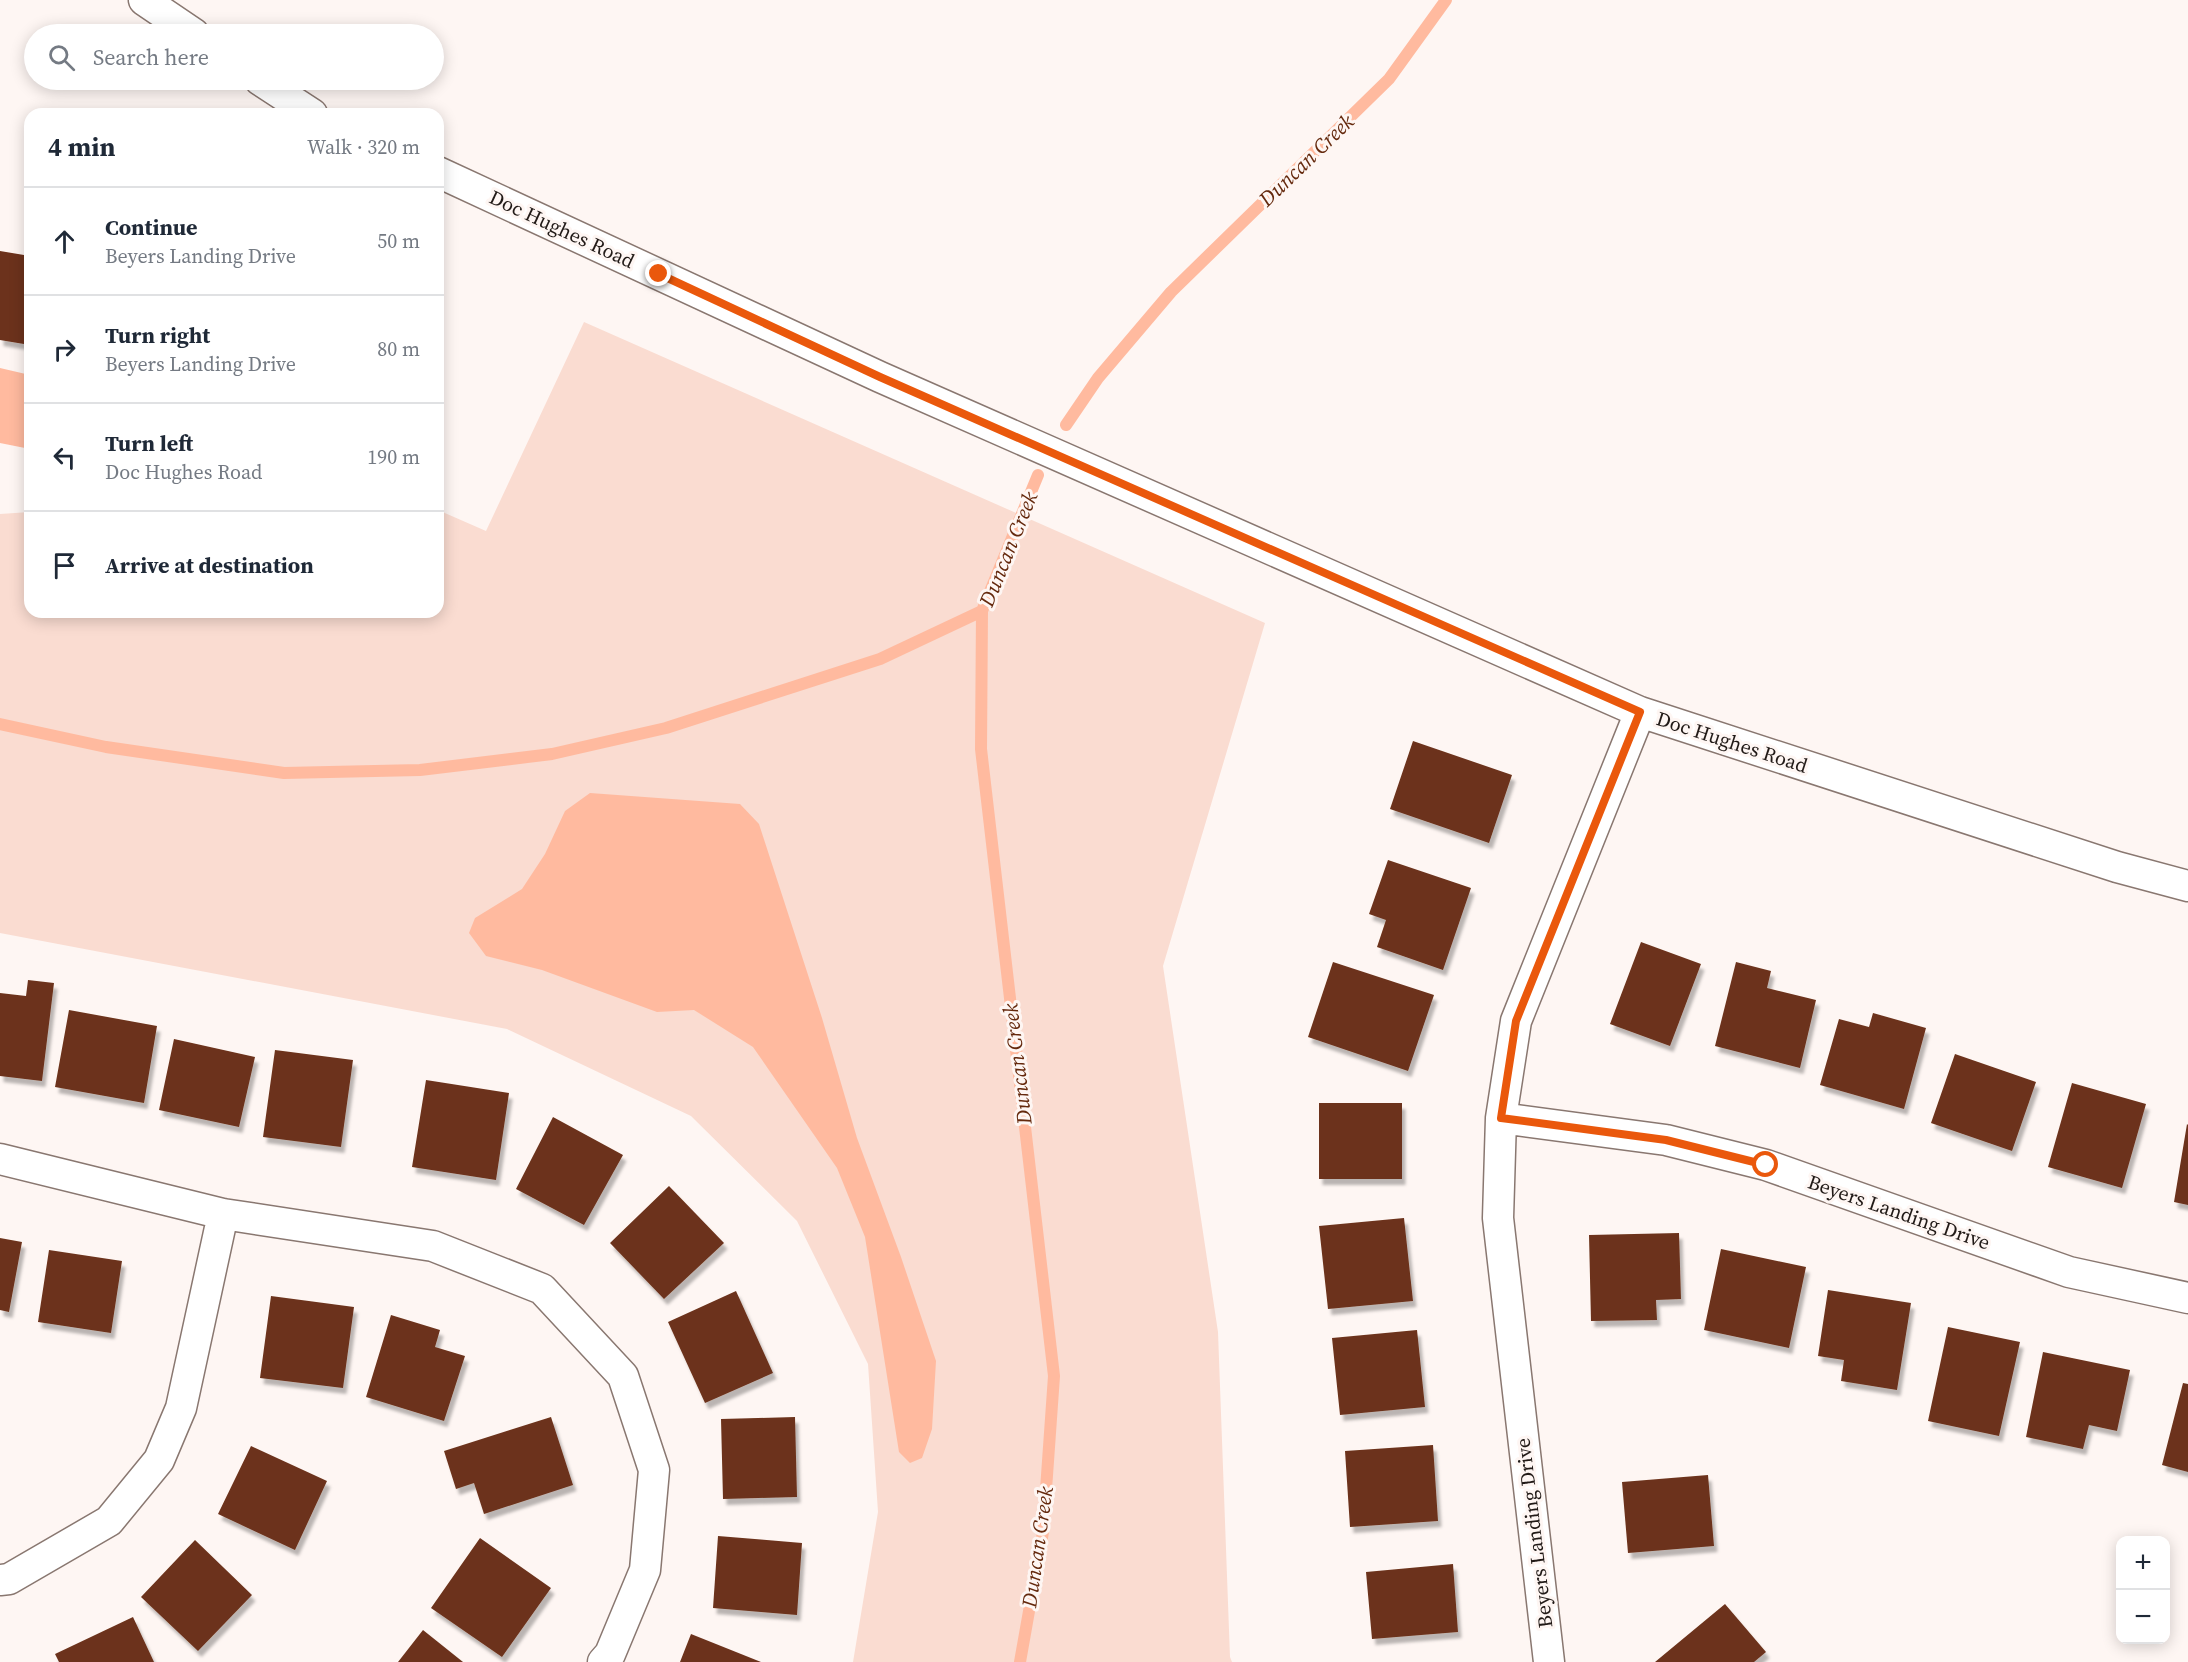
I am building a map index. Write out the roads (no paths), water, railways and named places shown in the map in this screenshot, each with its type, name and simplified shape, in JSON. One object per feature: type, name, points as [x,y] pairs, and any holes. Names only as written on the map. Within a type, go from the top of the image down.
[{"type":"street","points":[[144,0],[179,24]]},
{"type":"street","points":[[275,90],[303,108]]},
{"type":"street","name":"Doc Hughes Road","points":[[444,175],[880,377],[1640,712],[2106,864],[2188,886]]},
{"type":"street","name":"Beyers Landing Drive","points":[[1549,1662],[1498,1218],[1501,1118],[1516,1021],[1640,712]]},
{"type":"street","name":"Beyers Landing Drive","points":[[1501,1118],[1666,1140],[1766,1165],[2069,1272],[2188,1298]]},
{"type":"street","points":[[0,1159],[223,1214],[433,1246],[542,1289],[623,1376],[654,1470],[645,1570],[610,1654],[603,1662]]},
{"type":"street","points":[[0,1580],[9,1579],[109,1521],[159,1460],[181,1408],[223,1214]]},
{"type":"waterway","name":"Duncan Creek","points":[[1066,425],[1098,378],[1171,292],[1389,79],[1446,0]]},
{"type":"waterway","name":"Duncan Creek","points":[[1020,1662],[1043,1532],[1054,1376],[981,749],[982,611],[1038,475]]},
{"type":"waterway","points":[[0,724],[106,747],[284,773],[420,770],[552,754],[666,728],[880,659],[982,611]]}]
